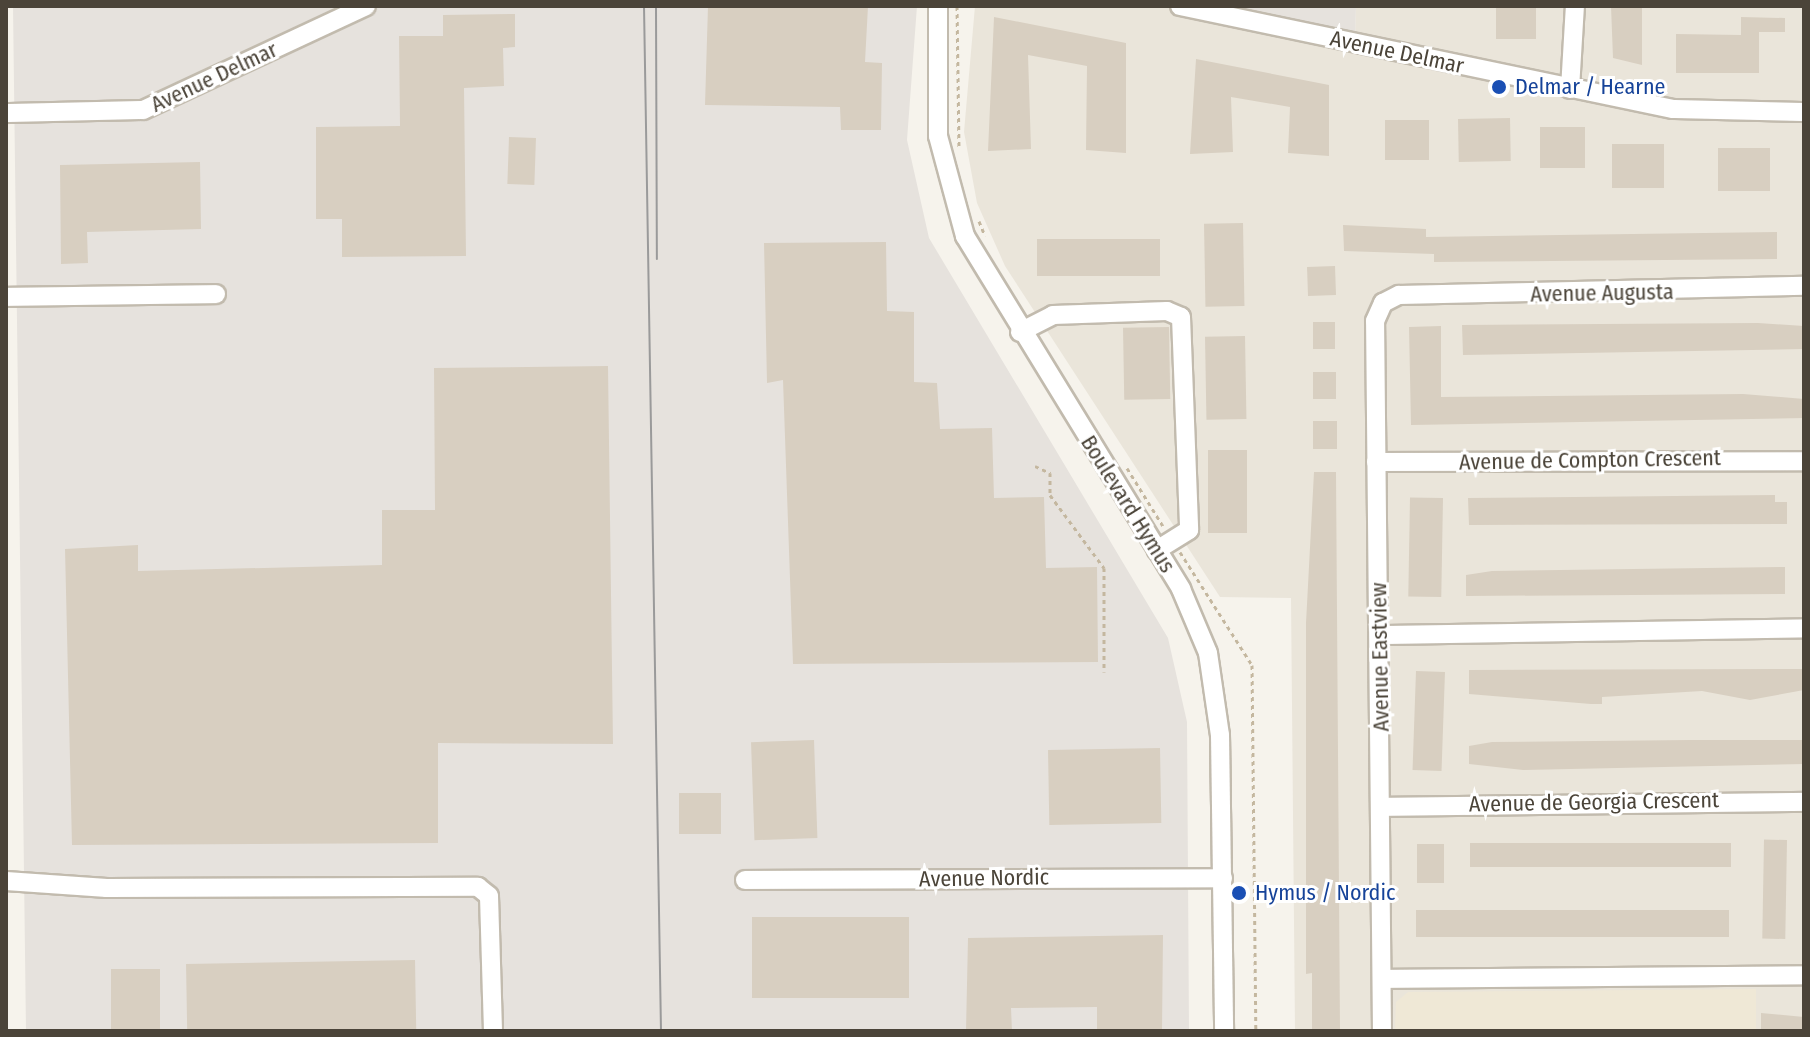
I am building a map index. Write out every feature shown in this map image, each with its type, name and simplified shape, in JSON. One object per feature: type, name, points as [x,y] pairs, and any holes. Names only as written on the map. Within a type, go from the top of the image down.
[{"type":"street","name":"Avenue Delmar","points":[[6,113],[143,110],[366,6]]},
{"type":"street","name":"Boulevard Hymus","points":[[938,6],[938,127],[946,181],[970,249],[1193,613],[1215,681],[1223,878],[1224,1031]]},
{"type":"street","name":"Avenue Delmar","points":[[1180,6],[1570,89],[1710,115],[1804,112]]},
{"type":"street","points":[[1570,89],[1575,6]]},
{"type":"street","name":"Avenue Augusta","points":[[1399,295],[1804,286]]},
{"type":"street","points":[[6,297],[216,294]]},
{"type":"street","name":"Avenue Eastview","points":[[1382,1031],[1375,321],[1383,303],[1399,295]]},
{"type":"street","points":[[1020,332],[1053,315],[1167,311],[1181,317],[1189,530],[1157,550]]},
{"type":"street","name":"Avenue de Compton Crescent","points":[[1376,462],[1804,461]]},
{"type":"street","points":[[1379,635],[1804,628]]},
{"type":"street","name":"Avenue de Georgia Crescent","points":[[1382,807],[1804,802]]},
{"type":"street","name":"Avenue Nordic","points":[[745,880],[1223,878]]},
{"type":"street","points":[[6,881],[107,888],[478,887],[489,896],[493,1031]]},
{"type":"street","points":[[1382,979],[1804,975]]},
{"type":"path","points":[[957,6],[961,162]]},
{"type":"path","points":[[1035,466],[1050,473],[1050,495],[1104,568],[1104,672]]},
{"type":"path","name":"Boulevard Hymus","points":[[1178,548],[1252,665],[1256,1031]]},
{"type":"shaded area","points":[[13,6],[917,6],[907,140],[929,238],[1168,638],[1187,722],[1189,1031],[26,1031]]},
{"type":"shaded area","points":[[975,6],[1230,6],[1355,38],[1356,6],[1804,6],[1804,1031],[1295,1031],[1291,598],[1220,597],[1005,266],[977,203],[964,132]]},
{"type":"shaded area","points":[[1230,6],[1356,6],[1355,38]]},
{"type":"shaded area","points":[[1756,989],[1756,1031],[1395,1031],[1396,1002],[1408,992]]},
{"type":"building","points":[[708,6],[868,6],[865,62],[882,63],[881,130],[841,130],[840,107],[705,105]]},
{"type":"building","points":[[1496,6],[1536,6],[1536,39],[1496,39]]},
{"type":"building","points":[[1611,6],[1642,6],[1642,65],[1613,58]]},
{"type":"building","points":[[515,14],[515,47],[503,48],[504,86],[464,88],[466,256],[342,257],[342,219],[316,219],[316,127],[400,126],[399,36],[443,36],[443,15]]},
{"type":"building","points":[[994,17],[1126,43],[1126,153],[1086,150],[1087,66],[1028,55],[1031,149],[988,151]]},
{"type":"building","points":[[1741,17],[1785,18],[1785,32],[1759,32],[1759,73],[1676,73],[1676,34],[1741,35]]},
{"type":"building","points":[[1196,59],[1329,85],[1329,156],[1288,153],[1290,107],[1231,97],[1233,152],[1190,154]]},
{"type":"building","points":[[1510,118],[1511,161],[1459,162],[1458,119]]},
{"type":"building","points":[[1385,120],[1429,120],[1429,160],[1385,160]]},
{"type":"building","points":[[1540,127],[1585,127],[1585,168],[1540,168]]},
{"type":"building","points":[[509,137],[536,138],[534,185],[507,184]]},
{"type":"building","points":[[1612,144],[1664,144],[1664,188],[1612,188]]},
{"type":"building","points":[[1718,148],[1770,148],[1770,191],[1718,191]]},
{"type":"building","points":[[200,162],[201,229],[87,232],[88,263],[61,264],[60,165]]},
{"type":"building","points":[[1243,223],[1244,306],[1205,307],[1204,224]]},
{"type":"building","points":[[1343,225],[1426,229],[1426,237],[1777,232],[1777,259],[1434,262],[1434,254],[1344,251]]},
{"type":"building","points":[[1037,239],[1160,239],[1160,276],[1037,276]]},
{"type":"building","points":[[886,242],[887,311],[914,312],[914,382],[937,383],[940,429],[992,428],[994,498],[1044,497],[1046,568],[1097,567],[1098,662],[793,664],[783,380],[767,383],[764,243]]},
{"type":"building","points":[[1335,266],[1336,295],[1308,296],[1307,267]]},
{"type":"building","points":[[1313,322],[1335,322],[1335,349],[1313,349]]},
{"type":"building","points":[[1758,323],[1804,326],[1804,349],[1463,355],[1462,325]]},
{"type":"building","points":[[1441,326],[1441,397],[1743,394],[1804,399],[1804,418],[1411,425],[1409,327]]},
{"type":"building","points":[[1169,327],[1170,399],[1124,400],[1123,328]]},
{"type":"building","points":[[1245,336],[1246,419],[1206,420],[1205,337]]},
{"type":"building","points":[[608,366],[613,744],[438,743],[438,843],[72,845],[65,549],[138,545],[138,571],[382,565],[382,510],[435,510],[434,368]]},
{"type":"building","points":[[1313,372],[1336,372],[1336,399],[1313,399]]},
{"type":"building","points":[[1313,421],[1337,421],[1337,449],[1313,449]]},
{"type":"building","points":[[1208,450],[1247,450],[1247,533],[1208,533]]},
{"type":"building","points":[[1314,472],[1336,472],[1340,1031],[1312,1031],[1312,973],[1306,974],[1306,623]]},
{"type":"building","points":[[1775,495],[1775,502],[1787,502],[1787,524],[1469,525],[1468,498]]},
{"type":"building","points":[[1410,497],[1443,498],[1441,597],[1408,596]]},
{"type":"building","points":[[1785,567],[1785,594],[1466,596],[1466,575],[1492,571]]},
{"type":"building","points":[[1804,669],[1804,690],[1750,700],[1702,691],[1602,697],[1602,704],[1469,694],[1469,670]]},
{"type":"building","points":[[1416,671],[1445,672],[1442,771],[1413,770]]},
{"type":"building","points":[[814,740],[817,838],[754,840],[751,742]]},
{"type":"building","points":[[1804,740],[1804,764],[1523,770],[1469,764],[1469,746],[1492,742]]},
{"type":"building","points":[[1160,748],[1161,823],[1049,825],[1048,750]]},
{"type":"building","points":[[679,793],[721,793],[721,834],[679,834]]},
{"type":"building","points":[[1764,840],[1787,840],[1785,939],[1762,939]]},
{"type":"building","points":[[1470,843],[1731,843],[1731,867],[1470,867]]},
{"type":"building","points":[[1417,844],[1444,844],[1444,883],[1417,883]]},
{"type":"building","points":[[1416,910],[1729,910],[1729,937],[1416,937]]},
{"type":"building","points":[[752,917],[909,917],[909,998],[752,998]]},
{"type":"building","points":[[1163,935],[1162,1031],[1097,1031],[1097,1007],[1011,1008],[1012,1031],[966,1031],[968,938]]},
{"type":"building","points":[[415,960],[416,1031],[187,1031],[186,964]]},
{"type":"building","points":[[111,969],[160,969],[160,1031],[111,1031]]},
{"type":"building","points":[[1761,1013],[1804,1017],[1804,1031],[1761,1031]]},
{"type":"tram line","points":[[644,6],[661,1031]]},
{"type":"tram line","points":[[656,7],[657,259]]},
{"type":"place","name":"Delmar / Hearne","points":[[1499,87]]},
{"type":"place","name":"Hymus / Nordic","points":[[1239,893]]}]
